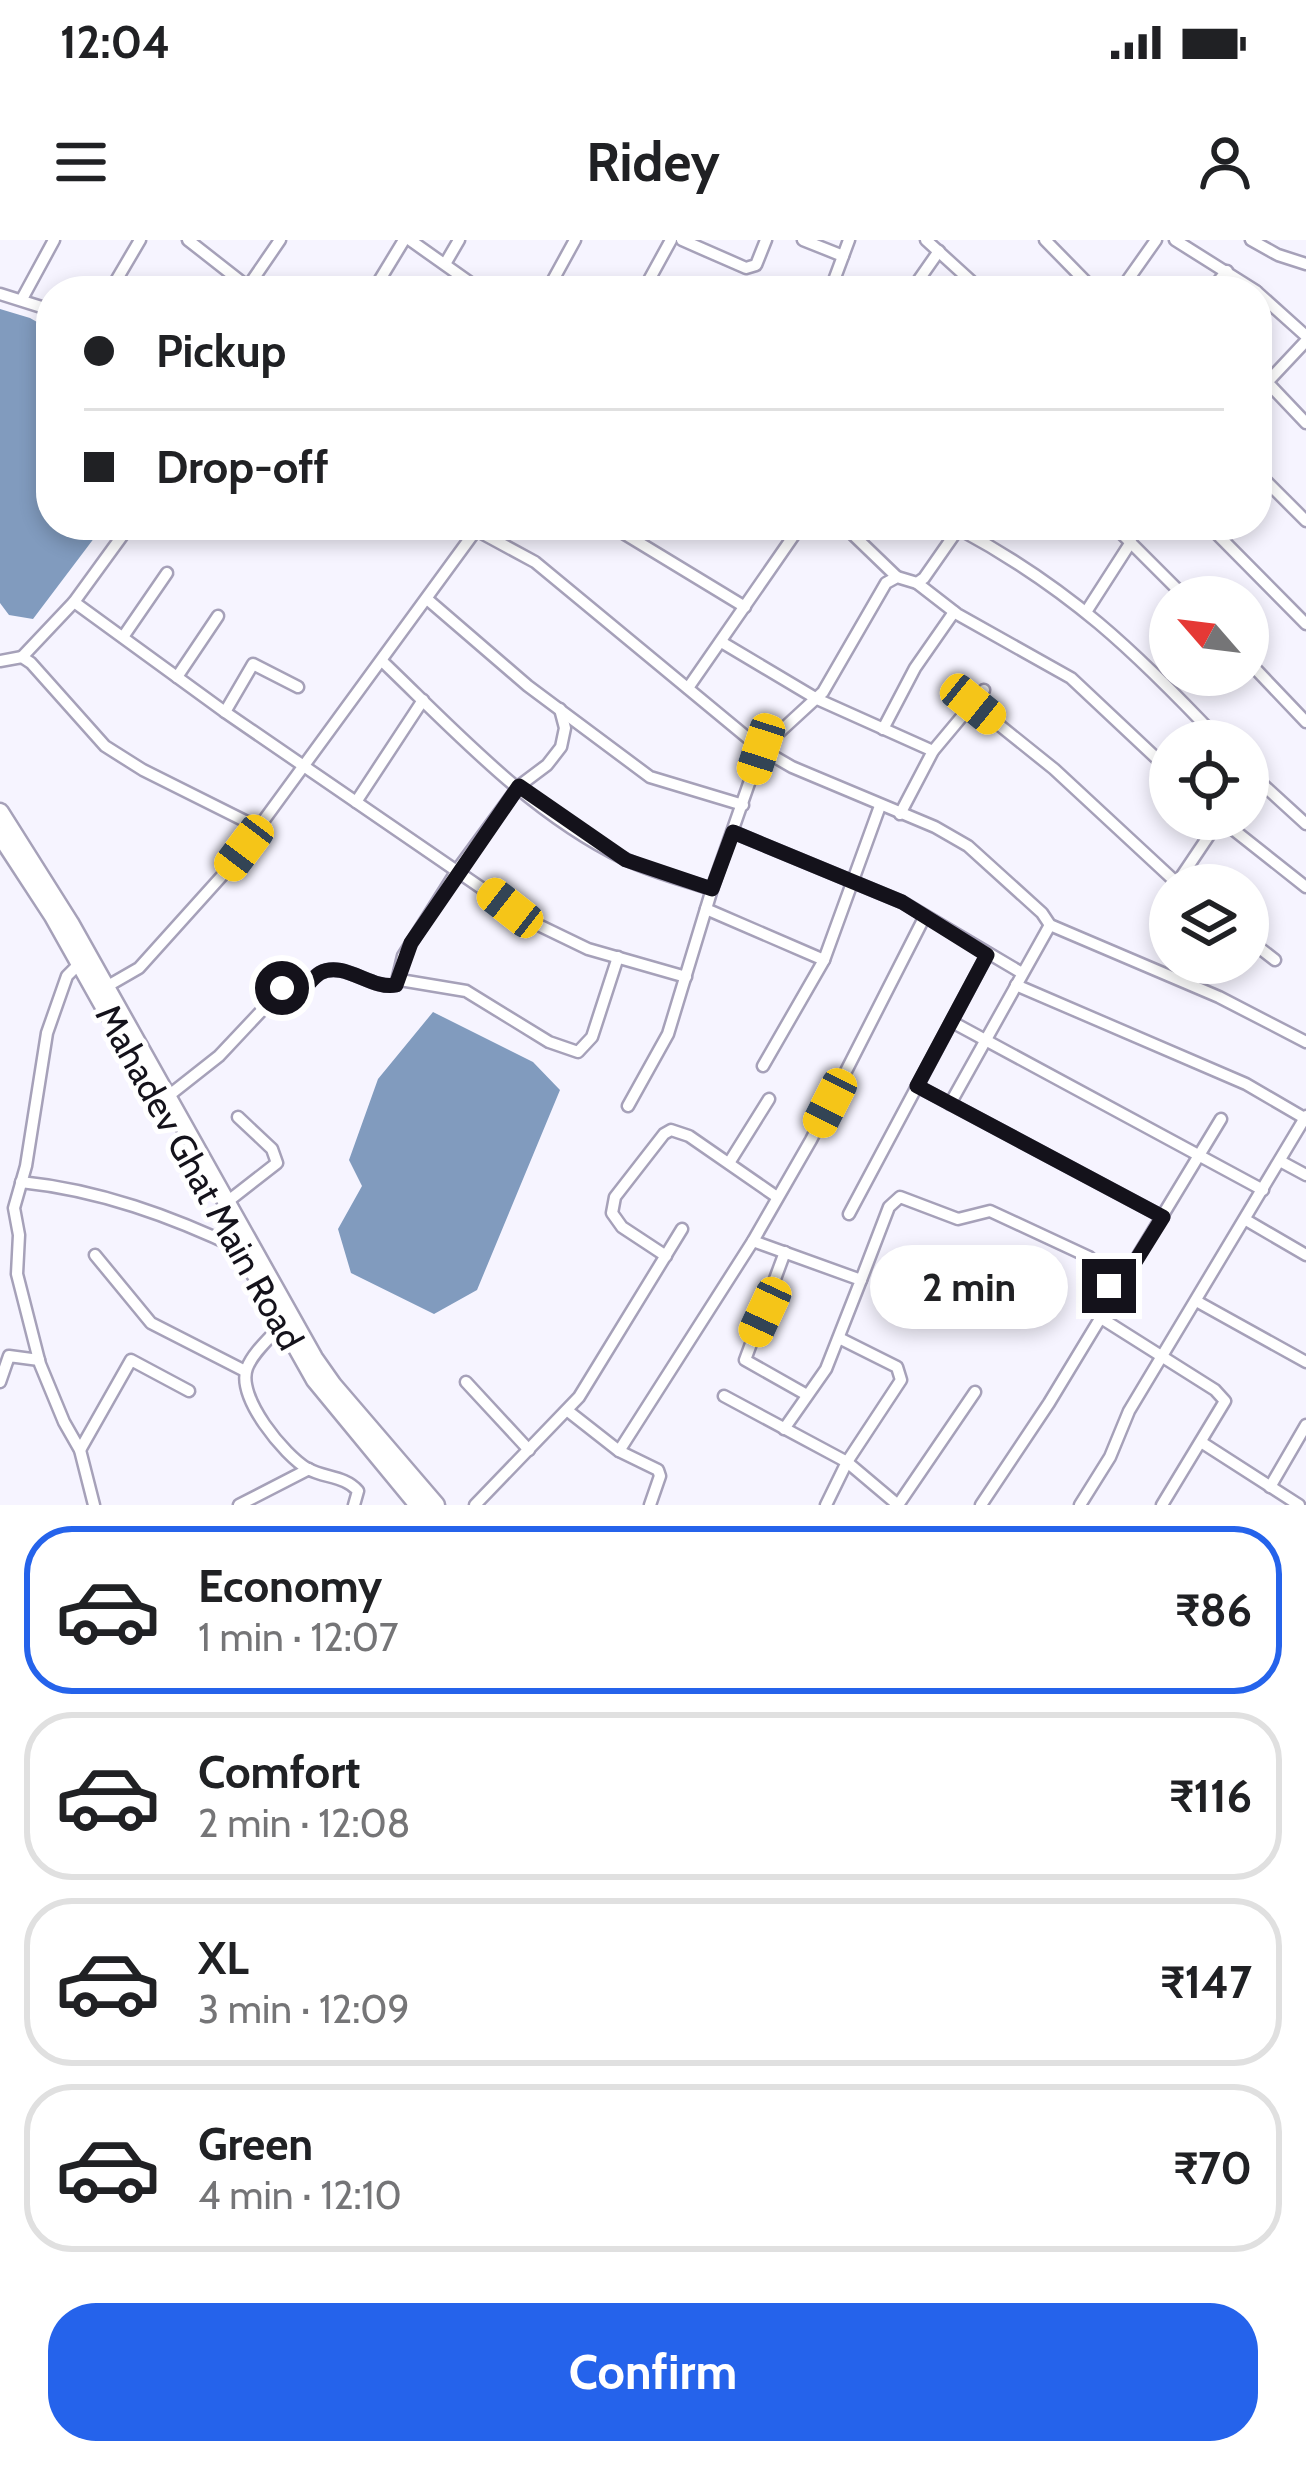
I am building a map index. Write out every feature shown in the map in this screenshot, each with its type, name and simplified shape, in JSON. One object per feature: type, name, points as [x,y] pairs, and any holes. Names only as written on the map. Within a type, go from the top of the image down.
[{"type":"street","points":[[22,299],[54,240]]},
{"type":"street","points":[[119,276],[140,240]]},
{"type":"street","points":[[188,240],[232,276]]},
{"type":"street","points":[[258,276],[280,240]]},
{"type":"street","points":[[383,276],[407,240],[462,276]]},
{"type":"street","points":[[446,264],[459,240]]},
{"type":"street","points":[[555,276],[575,240]]},
{"type":"street","points":[[651,276],[671,240]]},
{"type":"street","points":[[682,240],[746,268],[756,266],[766,240]]},
{"type":"street","points":[[803,240],[843,256]]},
{"type":"street","points":[[836,276],[849,240]]},
{"type":"street","points":[[926,240],[966,276]]},
{"type":"street","points":[[1045,240],[1080,276]]},
{"type":"street","points":[[1131,276],[1156,240]]},
{"type":"street","points":[[1175,240],[1234,276]]},
{"type":"street","points":[[1251,240],[1306,265]]},
{"type":"street","points":[[922,276],[939,251]]},
{"type":"street","points":[[1223,276],[1227,271]]},
{"type":"street","points":[[0,294],[36,304]]},
{"type":"street","points":[[1272,306],[1306,339],[1272,376]]},
{"type":"street","points":[[1272,387],[1306,423]]},
{"type":"street","points":[[1272,487],[1306,521]]},
{"type":"street","points":[[0,662],[22,656],[74,602],[119,540]]},
{"type":"street","points":[[106,987],[149,958],[259,829],[469,540]]},
{"type":"street","points":[[498,540],[535,562],[761,749],[968,846],[1050,925],[1219,998],[1306,1042]]},
{"type":"street","points":[[635,540],[746,607]]},
{"type":"street","points":[[688,688],[791,540]]},
{"type":"street","points":[[862,540],[897,577],[917,583],[954,612],[1071,678],[1149,751]]},
{"type":"street","points":[[917,583],[952,540]]},
{"type":"street","points":[[982,540],[1033,571],[1138,654],[1200,720]]},
{"type":"street","points":[[1223,540],[1306,624]]},
{"type":"street","points":[[1086,612],[1131,542],[1164,576]]},
{"type":"street","points":[[123,637],[167,573]]},
{"type":"street","points":[[628,1106],[662,1048],[761,749],[817,699],[876,597],[897,577]]},
{"type":"street","points":[[427,598],[560,710],[650,777],[743,805]]},
{"type":"street","points":[[74,602],[225,712],[544,928],[576,944],[686,977]]},
{"type":"street","points":[[883,729],[915,668],[954,612]]},
{"type":"street","points":[[177,677],[218,616]]},
{"type":"street","points":[[723,643],[817,699],[933,751]]},
{"type":"street","points":[[22,656],[105,746],[259,829]]},
{"type":"street","points":[[382,661],[519,786],[626,860],[712,889]]},
{"type":"street","points":[[225,712],[253,664],[298,687]]},
{"type":"street","points":[[1269,683],[1306,722]]},
{"type":"street","points":[[900,814],[933,751],[984,690]]},
{"type":"street","points":[[356,802],[423,700]]},
{"type":"street","points":[[973,704],[1054,769],[1156,864]]},
{"type":"street","points":[[166,1096],[219,1056],[282,988],[299,993],[320,973],[332,971],[382,987],[390,988],[400,980],[403,956],[458,869],[519,786],[548,765],[561,747],[565,728],[560,710]]},
{"type":"street","points":[[1269,790],[1306,824]]},
{"type":"street","points":[[763,1066],[824,960],[880,806]]},
{"type":"street","points":[[0,812],[84,960],[106,987],[326,1376],[436,1505]]},
{"type":"street","points":[[733,832],[854,880],[1022,973]]},
{"type":"street","name":"Mahadev Ghat Main Road","points":[[0,835],[84,960],[321,1388],[418,1505]]},
{"type":"street","points":[[1247,840],[1306,886]]},
{"type":"street","points":[[706,909],[824,960]]},
{"type":"street","points":[[619,1451],[753,1241],[811,1140],[925,916]]},
{"type":"street","points":[[950,1104],[1050,925]]},
{"type":"street","points":[[849,1214],[987,955]]},
{"type":"street","points":[[1269,955],[1275,960]]},
{"type":"street","points":[[400,980],[466,991],[549,1042],[578,1052],[592,1037],[618,957]]},
{"type":"street","points":[[84,960],[68,976],[47,1033],[14,1198],[17,1274],[39,1360],[80,1450],[94,1505]]},
{"type":"street","points":[[1016,986],[1246,1084],[1306,1118],[1129,1411],[1110,1456],[1080,1505]]},
{"type":"street","points":[[952,1022],[1263,1190]]},
{"type":"street","points":[[917,1086],[1163,1217]]},
{"type":"street","points":[[729,1163],[769,1099]]},
{"type":"street","points":[[227,1202],[277,1163],[272,1149],[238,1118]]},
{"type":"street","points":[[981,1505],[1221,1119]]},
{"type":"street","points":[[666,1256],[616,1222],[612,1213],[615,1197],[658,1139],[671,1130],[689,1136],[777,1197]]},
{"type":"street","points":[[1280,1161],[1306,1175]]},
{"type":"street","points":[[20,1182],[83,1191],[170,1217],[242,1250]]},
{"type":"street","points":[[0,1197],[14,1198]]},
{"type":"street","points":[[784,1429],[826,1369],[890,1208],[900,1197],[958,1219],[969,1219],[981,1211],[999,1214],[1088,1257],[1117,1291]]},
{"type":"street","points":[[1246,1220],[1306,1255]]},
{"type":"street","points":[[475,1505],[568,1411],[682,1229]]},
{"type":"street","points":[[753,1241],[861,1280]]},
{"type":"street","points":[[785,1252],[745,1360],[807,1395]]},
{"type":"street","points":[[95,1255],[151,1323],[245,1371]]},
{"type":"street","points":[[1198,1302],[1306,1362]]},
{"type":"street","points":[[1101,1318],[1225,1401],[1162,1505]]},
{"type":"street","points":[[282,1324],[245,1371],[248,1388],[268,1432],[285,1454],[309,1469],[353,1484],[358,1491],[354,1505]]},
{"type":"street","points":[[826,1505],[902,1372],[839,1338]]},
{"type":"street","points":[[0,1382],[9,1356],[39,1360]]},
{"type":"street","points":[[80,1450],[131,1360],[189,1390]]},
{"type":"street","points":[[466,1382],[529,1450]]},
{"type":"street","points":[[724,1396],[847,1462],[898,1505],[975,1392]]},
{"type":"street","points":[[568,1411],[619,1451],[658,1470],[661,1476],[650,1505]]},
{"type":"street","points":[[1270,1487],[1306,1425]]},
{"type":"street","points":[[1202,1442],[1299,1505]]},
{"type":"street","points":[[238,1505],[309,1469]]},
{"type":"water","points":[[0,309],[36,321],[36,540],[93,540],[33,619],[9,615],[0,603]]},
{"type":"water","points":[[433,1012],[533,1062],[560,1090],[477,1290],[434,1314],[351,1273],[338,1229],[362,1186],[349,1160],[378,1079]]},
{"type":"route","points":[[282,988],[304,992],[320,973],[332,971],[382,987],[396,985],[411,943],[519,786],[626,860],[712,889],[733,832],[902,902],[987,955],[917,1086],[1163,1217],[1117,1291],[1109,1286]]}]
